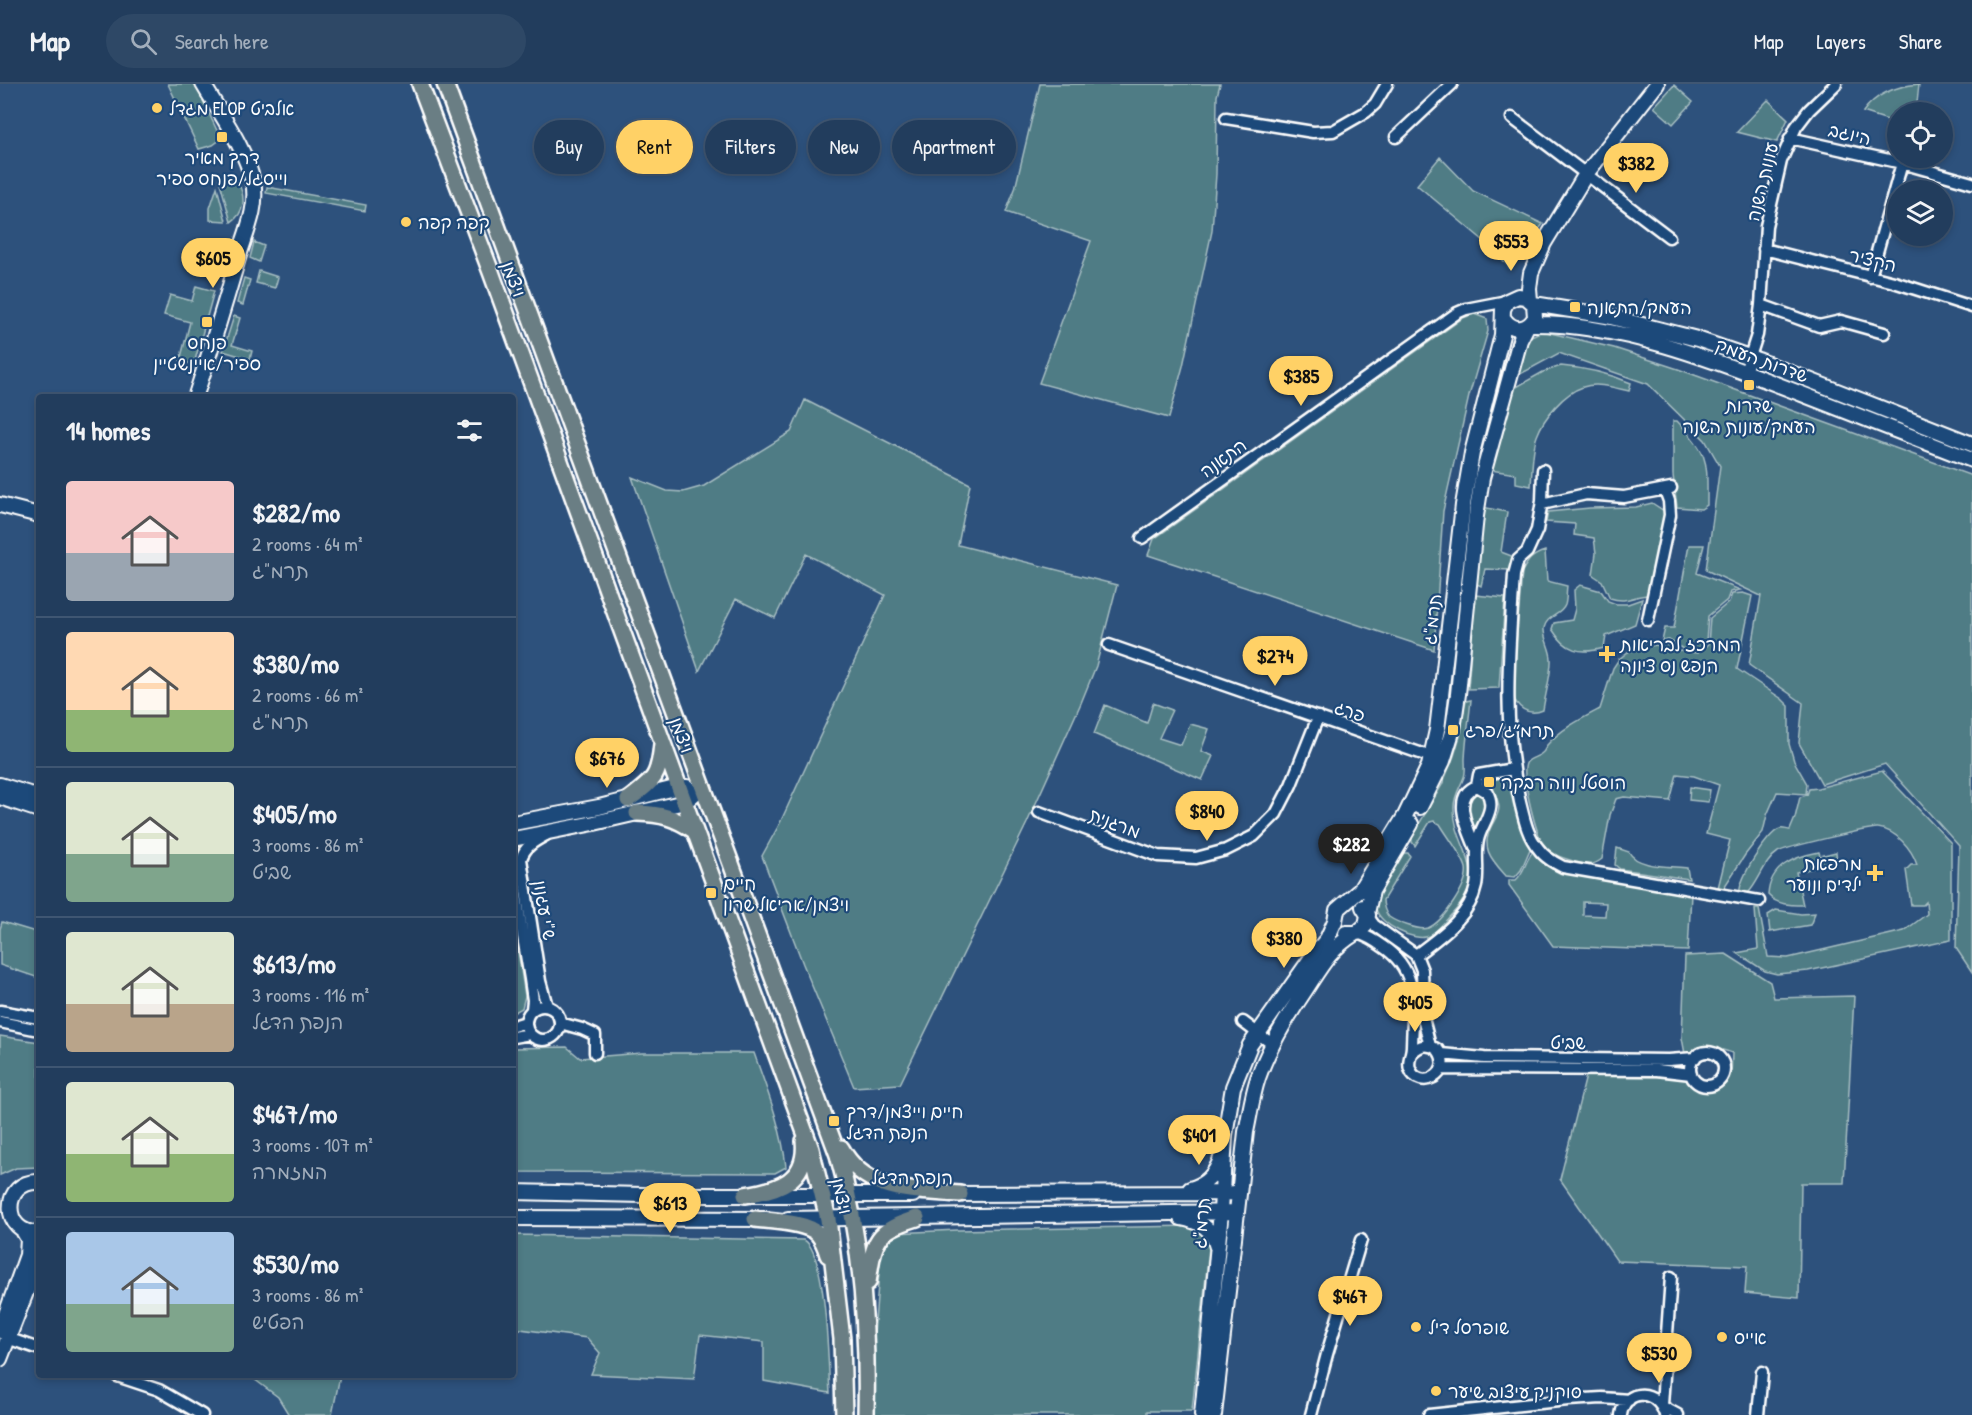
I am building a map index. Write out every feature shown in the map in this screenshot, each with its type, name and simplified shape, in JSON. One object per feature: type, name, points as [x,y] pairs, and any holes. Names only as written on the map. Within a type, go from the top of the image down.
[{"type":"main road","name":"ויצמן","points":[[420,84],[662,738],[803,1129],[828,1219],[842,1340],[844,1415]]},
{"type":"main road","name":"ויצמן","points":[[445,84],[838,1155],[854,1219],[864,1312],[866,1415]]},
{"type":"main road","points":[[628,800],[648,784],[658,772],[662,738]]},
{"type":"main road","points":[[637,813],[674,818],[695,831]]},
{"type":"main road","points":[[824,1117],[852,1166],[870,1179],[892,1188],[960,1194]]},
{"type":"main road","points":[[745,1195],[778,1188],[786,1184],[797,1173],[803,1158],[803,1129]]},
{"type":"main road","points":[[864,1312],[872,1255],[878,1239],[891,1227],[917,1218]]},
{"type":"main road","points":[[754,1219],[806,1227],[818,1233],[826,1248],[836,1278]]},
{"type":"street","points":[[196,394],[209,360],[255,196],[253,182],[238,143],[203,84]]},
{"type":"street","points":[[1226,118],[1313,132],[1332,131],[1366,112],[1375,104],[1387,84]]},
{"type":"street","points":[[1396,137],[1452,84]]},
{"type":"street","points":[[1473,307],[1488,309],[1503,317],[1511,327],[1521,329],[1528,326],[1536,313],[1532,302],[1530,281],[1544,243],[1586,174],[1657,84]]},
{"type":"street","name":"עונות השנה","points":[[1745,372],[1756,336],[1761,305],[1768,216],[1781,161],[1796,127],[1809,110],[1836,84]]},
{"type":"street","points":[[1512,118],[1669,237]]},
{"type":"street","name":"היוגב","points":[[1790,138],[1887,160]]},
{"type":"street","points":[[1870,277],[1901,168]]},
{"type":"street","name":"היוגב","points":[[1920,168],[1972,183]]},
{"type":"street","name":"הקציר","points":[[1764,249],[1894,282],[1972,307]]},
{"type":"street","points":[[1503,317],[1511,299],[1534,266]]},
{"type":"street","points":[[1511,299],[1522,296],[1532,302]]},
{"type":"street","name":"התאנה","points":[[1142,537],[1457,313],[1511,299]]},
{"type":"street","name":"שדרות העמק","points":[[1532,302],[1607,316],[1697,339],[1750,357],[1972,444]]},
{"type":"street","points":[[1761,305],[1819,326],[1841,321],[1884,333]]},
{"type":"street","name":"תרמ\"ג","points":[[1368,915],[1372,891],[1425,798],[1437,759],[1463,505],[1472,453],[1502,335],[1503,317]]},
{"type":"street","name":"שדרות העמק","points":[[1528,326],[1563,325],[1604,331],[1692,354],[1745,372],[1972,460]]},
{"type":"street","name":"תרמ\"ג","points":[[1346,902],[1360,890],[1405,816],[1453,729],[1482,478],[1520,340],[1528,326]]},
{"type":"street","points":[[1543,470],[1542,504],[1537,530],[1527,552],[1518,560],[1514,574],[1507,691],[1513,770],[1531,838],[1537,848],[1553,862],[1572,869],[1759,901]]},
{"type":"street","points":[[1542,504],[1586,494],[1624,497],[1668,489],[1670,514],[1648,620]]},
{"type":"street","points":[[0,505],[36,514]]},
{"type":"street","name":"פרג","points":[[1109,645],[1437,759]]},
{"type":"street","name":"מרגנית","points":[[1039,812],[1158,855],[1197,858],[1227,850],[1254,836],[1276,814],[1291,785],[1318,717]]},
{"type":"street","points":[[1476,852],[1463,816],[1463,799],[1477,786],[1479,775],[1513,770]]},
{"type":"street","points":[[0,785],[36,796]]},
{"type":"street","points":[[1416,955],[1443,934],[1469,905],[1476,888],[1476,852],[1491,804],[1487,792],[1477,786]]},
{"type":"street","points":[[516,823],[547,818],[679,787],[702,787]]},
{"type":"street","points":[[516,838],[685,802],[702,787]]},
{"type":"street","points":[[0,797],[36,809]]},
{"type":"street","name":"ש\"י עגנון","points":[[547,1006],[540,981],[520,859],[528,846],[549,833]]},
{"type":"street","name":"ש\"י עגנון","points":[[516,894],[530,979],[532,1010]]},
{"type":"street","points":[[1412,1053],[1420,1046],[1430,1046],[1441,1054],[1442,1069],[1434,1077],[1423,1079],[1410,1069],[1413,1024],[1409,974],[1394,954],[1369,937],[1349,934],[1340,929],[1335,921],[1337,910],[1346,902],[1361,904],[1374,925],[1416,955],[1422,970],[1424,1022],[1430,1046]]},
{"type":"street","points":[[1356,934],[1366,925],[1368,915]]},
{"type":"street","name":"תרמ\"ג","points":[[1202,1415],[1225,1144],[1233,1087],[1242,1062],[1259,1032],[1327,939],[1335,921]]},
{"type":"street","name":"תרמ\"ג","points":[[1214,1415],[1236,1212],[1246,1132],[1254,1093],[1272,1044],[1328,955],[1340,942],[1356,934]]},
{"type":"street","points":[[516,1036],[530,1034],[539,1039],[549,1038],[558,1031],[560,1023],[555,1011],[547,1006],[536,1007],[532,1010],[526,1022],[530,1034]]},
{"type":"street","points":[[0,1011],[36,1017]]},
{"type":"street","points":[[0,1022],[36,1029]]},
{"type":"street","points":[[516,1025],[526,1022]]},
{"type":"street","points":[[1243,1022],[1272,1044]]},
{"type":"street","points":[[560,1023],[595,1035],[595,1053]]},
{"type":"street","points":[[1702,1053],[1715,1054],[1724,1063],[1719,1082],[1706,1086],[1700,1084],[1691,1074],[1690,1068],[1695,1058],[1702,1053]]},
{"type":"street","name":"שביט","points":[[1441,1054],[1492,1058],[1669,1060],[1695,1058]]},
{"type":"street","name":"שביט","points":[[1442,1069],[1657,1070],[1691,1074]]},
{"type":"street","points":[[1177,1193],[1198,1187],[1211,1177],[1220,1162],[1225,1144]]},
{"type":"street","points":[[0,1195],[16,1191],[25,1184],[36,1182]]},
{"type":"street","points":[[0,1359],[4,1334],[29,1247],[28,1239],[11,1222],[10,1205],[16,1191]]},
{"type":"street","name":"הנפת הדגל","points":[[516,1192],[745,1195],[1239,1193]]},
{"type":"street","points":[[516,1218],[854,1219],[1236,1212]]},
{"type":"street","points":[[1140,1214],[1182,1218],[1201,1223],[1211,1232],[1217,1248]]},
{"type":"street","points":[[11,1222],[36,1232]]},
{"type":"street","points":[[1312,1412],[1361,1240]]},
{"type":"street","points":[[4,1334],[36,1265]]},
{"type":"street","points":[[1663,1409],[1671,1277]]},
{"type":"street","points":[[4,1334],[36,1348]]},
{"type":"street","points":[[1621,1415],[1624,1405],[1629,1400],[1645,1395],[1653,1388],[1664,1366]]},
{"type":"street","points":[[1758,1415],[1762,1372]]},
{"type":"street","points":[[123,1378],[159,1390],[202,1415]]},
{"type":"street","points":[[1645,1395],[1657,1400],[1663,1409],[1678,1415]]},
{"type":"street","points":[[1429,1415],[1568,1400],[1602,1398],[1629,1400]]},
{"type":"green space","points":[[168,84],[195,84],[221,139],[213,145],[199,149]]},
{"type":"green space","points":[[1040,84],[1220,84],[1217,96],[1216,174],[1212,231],[1183,366],[1169,418],[1039,383],[1091,241],[1006,212],[1015,189]]},
{"type":"green space","points":[[1919,84],[1917,102],[1887,102],[1887,120],[1863,112],[1880,95]]},
{"type":"green space","points":[[1674,85],[1693,102],[1673,124],[1654,107]]},
{"type":"green space","points":[[1768,100],[1788,119],[1777,142],[1737,132]]},
{"type":"green space","points":[[1440,157],[1473,191],[1543,224],[1510,268],[1490,246],[1417,185]]},
{"type":"green space","points":[[219,179],[238,183],[242,194],[243,204],[239,214],[231,222]]},
{"type":"green space","points":[[217,187],[226,221],[210,220],[210,208]]},
{"type":"green space","points":[[267,187],[366,205],[365,211],[266,193]]},
{"type":"green space","points":[[206,241],[216,243],[208,273],[197,270]]},
{"type":"green space","points":[[254,242],[264,246],[259,262],[250,258]]},
{"type":"green space","points":[[259,271],[278,277],[275,288],[256,283]]},
{"type":"green space","points":[[244,278],[250,280],[243,305],[237,303]]},
{"type":"green space","points":[[196,286],[214,291],[194,364],[180,361],[190,322],[164,315],[170,295],[192,301]]},
{"type":"green space","points":[[1474,314],[1487,319],[1488,331],[1469,396],[1443,511],[1434,650],[1148,555],[1154,539],[1463,318]]},
{"type":"green space","points":[[234,316],[240,318],[232,345],[252,351],[250,359],[223,351]]},
{"type":"green space","points":[[1542,331],[1614,348],[1678,369],[1972,476],[1972,972],[1956,948],[1959,846],[1885,764],[1822,784],[1799,743],[1803,703],[1749,665],[1761,596],[1706,570],[1720,466],[1705,440],[1648,384],[1559,353],[1513,378],[1525,339]]},
{"type":"green space","points":[[1561,366],[1622,379],[1631,383],[1629,391],[1595,385],[1576,390],[1562,400],[1540,429],[1535,441],[1531,486],[1516,483],[1516,474],[1490,470],[1513,389],[1543,372]]},
{"type":"green space","points":[[805,400],[970,484],[958,545],[1117,585],[1096,666],[1081,703],[1027,823],[900,1084],[854,1087],[803,964],[762,856],[780,823],[885,595],[806,554],[775,618],[736,599],[699,671],[632,477],[667,491],[683,492],[704,486],[791,432]]},
{"type":"green space","points":[[1673,421],[1677,421],[1696,442],[1704,459],[1707,505],[1701,509],[1677,507],[1673,475]]},
{"type":"green space","points":[[1652,503],[1664,511],[1664,517],[1649,595],[1626,600],[1610,598],[1602,581],[1593,575],[1596,553],[1594,538],[1574,535],[1575,524],[1546,522],[1548,512],[1636,507]]},
{"type":"green space","points":[[1482,507],[1507,512],[1501,552],[1514,557],[1510,570],[1485,569],[1481,586],[1475,583]]},
{"type":"green space","points":[[1689,545],[1704,545],[1697,573],[1740,590],[1730,592],[1727,600],[1708,616],[1706,641],[1697,651],[1683,649],[1669,640],[1662,641],[1665,628],[1674,628]]},
{"type":"green space","points":[[1545,551],[1547,581],[1567,586],[1563,609],[1548,620],[1544,628],[1551,664],[1543,710],[1532,712],[1516,703],[1512,693],[1522,572],[1531,558]]},
{"type":"green space","points":[[1580,585],[1601,591],[1608,601],[1616,604],[1628,604],[1642,599],[1635,624],[1606,636],[1604,648],[1581,651],[1568,647],[1552,629],[1554,623],[1572,620],[1575,609],[1574,590]]},
{"type":"green space","points":[[1743,593],[1752,596],[1737,669],[1789,706],[1789,744],[1794,761],[1807,784],[1806,794],[1777,792],[1767,815],[1763,832],[1723,889],[1718,888],[1730,840],[1706,834],[1719,785],[1694,776],[1677,774],[1670,801],[1624,797],[1616,799],[1610,815],[1602,859],[1596,863],[1576,862],[1549,850],[1539,836],[1529,801],[1525,777],[1527,762],[1543,752],[1547,745],[1565,729],[1600,709],[1613,668],[1619,659],[1628,652],[1645,646],[1670,645],[1679,651],[1698,653],[1708,644],[1710,618],[1729,602],[1732,594]]},
{"type":"green space","points":[[1475,595],[1505,598],[1499,688],[1468,689]]},
{"type":"green space","points":[[1471,700],[1465,773],[1454,803],[1455,822],[1471,872],[1470,885],[1464,898],[1438,929],[1429,936],[1415,937],[1398,931],[1384,921],[1376,909],[1376,903],[1386,880],[1404,853],[1410,856],[1383,900],[1384,909],[1389,917],[1414,927],[1428,928],[1441,918],[1459,892],[1466,875],[1466,868],[1440,824],[1430,822],[1415,846],[1412,836],[1442,785],[1460,736],[1466,701]]},
{"type":"green space","points":[[1153,703],[1172,710],[1159,738],[1181,745],[1190,724],[1209,729],[1201,751],[1213,756],[1202,780],[1094,734],[1105,705],[1147,723]]},
{"type":"green space","points":[[1882,771],[1951,843],[1951,940],[1808,971],[1777,974],[1765,971],[1737,953],[1758,949],[1755,909],[1759,909],[1768,957],[1788,958],[1904,931],[1927,914],[1926,902],[1923,905],[1911,905],[1906,870],[1911,865],[1917,865],[1911,853],[1897,836],[1878,828],[1827,838],[1778,852],[1769,861],[1748,893],[1740,893],[1743,878],[1754,858],[1775,832],[1781,829],[1790,830],[1800,797],[1807,795],[1809,789]]},
{"type":"green space","points":[[1508,775],[1519,820],[1531,847],[1521,870],[1515,877],[1506,876],[1492,858],[1487,847],[1489,833],[1499,807],[1491,783],[1495,777]]},
{"type":"green space","points":[[1690,787],[1710,790],[1708,802],[1689,800]]},
{"type":"green space","points":[[1477,792],[1483,795],[1485,808],[1477,828],[1474,829],[1468,804]]},
{"type":"green space","points":[[1617,848],[1629,852],[1639,861],[1647,864],[1687,868],[1689,879],[1620,869],[1615,865]]},
{"type":"green space","points":[[1533,851],[1552,869],[1565,873],[1691,894],[1688,951],[1553,946],[1509,885],[1509,880],[1516,880],[1519,877]],"holes":[[[1583,902],[1606,903],[1605,916],[1583,915]]]},
{"type":"green space","points":[[1819,852],[1820,856],[1836,852],[1837,863],[1796,872],[1803,905],[1780,903],[1768,895],[1773,877],[1784,864]]},
{"type":"green space","points":[[1776,910],[1801,914],[1815,913],[1810,925],[1770,932],[1768,915]]},
{"type":"green space","points":[[2,922],[36,932],[36,977],[0,965]]},
{"type":"green space","points":[[516,938],[525,996],[522,1008],[516,1011]]},
{"type":"green space","points":[[1726,954],[1770,982],[1774,998],[1854,996],[1844,1183],[1801,1183],[1799,1298],[1745,1293],[1747,1266],[1617,1261],[1560,1179],[1586,1076],[1686,1077],[1692,1086],[1716,1091],[1729,1079],[1732,1053],[1708,1048],[1685,1054],[1682,1038],[1685,956]]},
{"type":"green space","points":[[0,1036],[36,1042],[36,1167],[16,1168],[0,1175]]},
{"type":"green space","points":[[567,1047],[580,1058],[642,1053],[754,1053],[778,1124],[786,1167],[775,1173],[516,1172],[516,1048]]},
{"type":"green space","points":[[1193,1226],[1210,1238],[1192,1411],[1147,1411],[1147,1415],[874,1415],[873,1347],[880,1260],[885,1242],[895,1233]]},
{"type":"green space","points":[[516,1235],[804,1240],[812,1249],[822,1287],[830,1393],[764,1381],[764,1342],[700,1335],[694,1379],[591,1374],[600,1353],[587,1338],[516,1328]]},
{"type":"green space","points":[[253,1378],[340,1378],[332,1415],[289,1415],[278,1397]]},
{"type":"place","name":"מגדל ELOP אלביט","points":[[157,108]]},
{"type":"place","name":"דרך מאיר וייסגל/פנחס ספיר","points":[[222,137]]},
{"type":"place","name":"קפה קפה","points":[[406,222]]},
{"type":"place","name":"העמק/התאנה","points":[[1575,307]]},
{"type":"place","name":"פנחס ספיר/איינשטיין","points":[[207,322]]},
{"type":"place","name":"שדרות העמק/עונות השנה","points":[[1749,385]]},
{"type":"place","name":"המרכז לבריאות הנפש נס ציונה","points":[[1607,654]]},
{"type":"place","name":"תרמ״ג/פרג","points":[[1453,730]]},
{"type":"place","name":"הוסטל נווה רבקה","points":[[1489,782]]},
{"type":"place","name":"מרפאת ילדים ונוער","points":[[1875,873]]},
{"type":"place","name":"חיים ויצמן/אריאל שרון","points":[[711,893]]},
{"type":"place","name":"חיים וייצמן/דרך הנפת הדגל","points":[[834,1121]]},
{"type":"place","name":"שופרסל דיל","points":[[1416,1327]]},
{"type":"place","name":"אייס","points":[[1722,1337]]},
{"type":"place","name":"סוקניק עיצוב שיער","points":[[1436,1391]]}]
